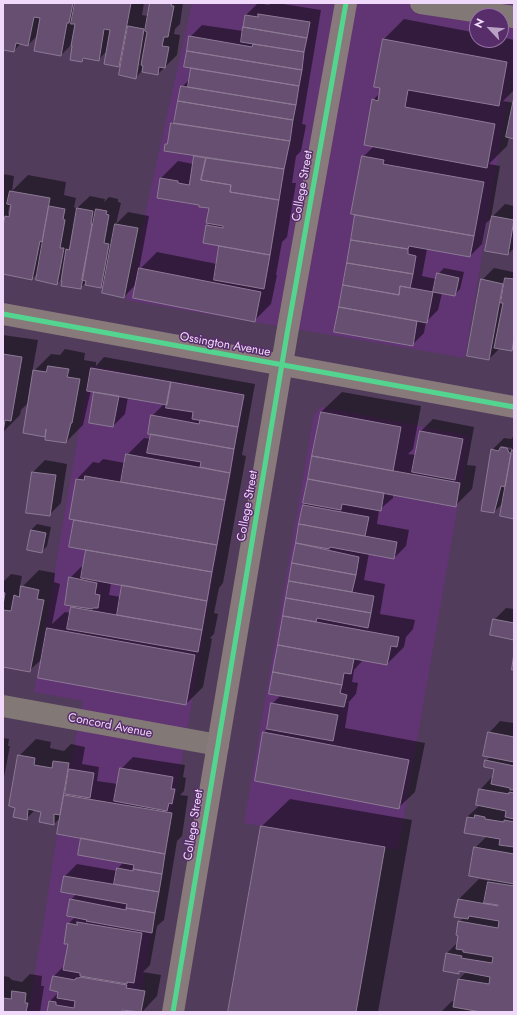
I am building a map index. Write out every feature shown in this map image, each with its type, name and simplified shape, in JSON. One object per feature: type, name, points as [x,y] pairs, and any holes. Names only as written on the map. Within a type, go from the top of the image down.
[{"type":"main road","name":"College Street","points":[[173,1012],[282,365],[346,3]]},
{"type":"main road","name":"Ossington Avenue","points":[[3,314],[514,407]]},
{"type":"street","points":[[421,3],[514,17]]},
{"type":"street","name":"Concord Avenue","points":[[3,706],[218,745]]},
{"type":"shaded area","points":[[192,3],[514,3],[514,61],[465,358],[126,300]]},
{"type":"shaded area","points":[[90,365],[242,393],[245,397],[138,1012],[28,1012],[57,834],[83,701],[34,692]]},
{"type":"shaded area","points":[[322,407],[470,436],[398,850],[244,823],[314,414]]},
{"type":"building","points":[[3,3],[73,3],[69,23],[67,23],[61,56],[34,51],[40,18],[34,17],[28,46],[16,43],[14,52],[3,50]]},
{"type":"building","points":[[75,3],[131,3],[119,67],[104,64],[110,30],[104,29],[99,61],[83,58],[82,62],[70,60],[75,24],[71,24]]},
{"type":"building","points":[[150,3],[172,3],[171,6],[174,6],[168,37],[164,37],[162,46],[169,47],[165,68],[159,67],[158,75],[142,72],[143,66],[141,65]]},
{"type":"building","points":[[258,14],[310,22],[307,38],[243,27],[245,15],[258,17]]},
{"type":"building","points":[[128,26],[144,29],[136,79],[119,75]]},
{"type":"building","points":[[243,27],[307,38],[304,52],[241,42]]},
{"type":"building","points":[[189,36],[252,47],[253,44],[304,52],[302,70],[187,51]]},
{"type":"building","points":[[383,39],[507,62],[499,106],[408,90],[405,107],[495,124],[487,168],[364,145],[372,99],[378,101],[380,88],[374,87]]},
{"type":"building","points":[[187,51],[302,70],[299,86],[184,67]]},
{"type":"building","points":[[191,68],[299,86],[296,105],[188,87]]},
{"type":"building","points":[[181,86],[296,105],[293,120],[178,101]]},
{"type":"building","points":[[514,97],[514,139],[506,137]]},
{"type":"building","points":[[178,101],[293,120],[290,141],[174,123]]},
{"type":"building","points":[[171,123],[290,141],[284,169],[164,151],[165,144],[167,144]]},
{"type":"building","points":[[194,156],[206,158],[201,180],[231,185],[230,192],[279,200],[270,255],[203,243],[206,225],[223,228],[223,226],[206,223],[209,208],[157,198],[160,178],[178,181],[178,183],[189,185]]},
{"type":"building","points":[[362,156],[384,160],[383,164],[484,182],[474,236],[351,214]]},
{"type":"building","points":[[206,158],[284,169],[279,200],[230,192],[231,185],[201,180]]},
{"type":"building","points":[[10,191],[50,198],[42,242],[40,241],[32,280],[3,274],[3,225],[5,216],[9,217],[11,205],[7,204]]},
{"type":"building","points":[[49,206],[65,209],[63,219],[65,220],[60,248],[64,248],[57,285],[36,280]]},
{"type":"building","points":[[77,208],[93,211],[81,289],[61,286],[66,249],[69,250]]},
{"type":"building","points":[[96,209],[107,211],[106,214],[109,215],[104,243],[109,244],[101,288],[85,285],[86,281],[82,280]]},
{"type":"building","points":[[355,215],[474,236],[470,257],[409,246],[408,249],[351,240]]},
{"type":"building","points":[[492,216],[514,220],[508,255],[485,251]]},
{"type":"building","points":[[115,224],[138,228],[124,298],[102,293]]},
{"type":"building","points":[[351,240],[408,249],[408,254],[416,256],[413,274],[347,263]]},
{"type":"building","points":[[219,246],[270,255],[264,289],[214,280]]},
{"type":"building","points":[[347,263],[413,274],[410,288],[400,286],[399,295],[343,285]]},
{"type":"building","points":[[139,268],[261,292],[255,322],[133,298]]},
{"type":"building","points":[[437,273],[459,278],[455,296],[433,292]]},
{"type":"building","points":[[505,278],[514,279],[514,339],[512,351],[494,348],[503,303],[501,303]]},
{"type":"building","points":[[481,279],[503,284],[489,360],[467,356]]},
{"type":"building","points":[[343,285],[399,295],[400,286],[433,292],[427,323],[339,307]]},
{"type":"building","points":[[339,307],[417,321],[413,346],[334,332]]},
{"type":"building","points":[[3,354],[22,357],[11,421],[5,420],[3,433]]},
{"type":"building","points":[[48,366],[69,369],[67,377],[80,379],[72,423],[66,443],[45,440],[46,429],[45,437],[23,433],[33,370],[46,372]]},
{"type":"building","points":[[91,368],[171,382],[167,405],[87,391]]},
{"type":"building","points":[[171,382],[244,395],[238,427],[192,419],[193,412],[166,408]]},
{"type":"building","points":[[94,392],[119,396],[113,427],[89,423]]},
{"type":"building","points":[[321,412],[401,427],[393,471],[312,456]]},
{"type":"building","points":[[151,415],[199,424],[200,420],[238,427],[234,449],[148,434]]},
{"type":"building","points":[[420,431],[463,439],[455,480],[412,472]]},
{"type":"building","points":[[151,434],[234,449],[230,473],[200,467],[201,462],[147,453]]},
{"type":"building","points":[[501,447],[507,448],[509,453],[511,453],[505,487],[501,486],[494,513],[481,511],[491,449],[498,451]]},
{"type":"building","points":[[512,450],[514,450],[514,519],[500,516]]},
{"type":"building","points":[[126,454],[230,473],[225,500],[121,482]]},
{"type":"building","points":[[312,456],[460,483],[456,507],[308,479]]},
{"type":"building","points":[[32,472],[56,475],[50,516],[26,513]]},
{"type":"building","points":[[85,476],[225,500],[217,545],[69,519],[76,479],[84,480]]},
{"type":"building","points":[[308,479],[384,493],[381,511],[342,504],[341,510],[303,503]]},
{"type":"building","points":[[303,505],[369,517],[365,536],[299,524]]},
{"type":"building","points":[[74,520],[217,545],[212,572],[69,547]]},
{"type":"building","points":[[299,524],[397,542],[394,559],[330,547],[329,549],[296,543]]},
{"type":"building","points":[[31,530],[46,533],[42,553],[27,550]]},
{"type":"building","points":[[296,543],[359,557],[356,575],[292,563]]},
{"type":"building","points":[[86,550],[212,572],[207,601],[81,578]]},
{"type":"building","points":[[292,563],[356,575],[352,592],[289,581]]},
{"type":"building","points":[[69,577],[97,583],[95,594],[100,595],[98,608],[92,609],[65,605]]},
{"type":"building","points":[[289,581],[374,596],[371,613],[286,598]]},
{"type":"building","points":[[122,585],[207,601],[202,630],[117,615]]},
{"type":"building","points":[[21,586],[39,590],[37,599],[44,600],[30,672],[3,667],[3,610],[11,611],[14,595],[19,597]]},
{"type":"building","points":[[3,592],[5,593],[3,605]]},
{"type":"building","points":[[286,598],[371,613],[368,628],[317,618],[316,622],[283,616]]},
{"type":"building","points":[[71,607],[202,630],[198,652],[67,629]]},
{"type":"building","points":[[283,616],[399,637],[397,647],[391,646],[387,665],[278,645]]},
{"type":"building","points":[[493,619],[514,623],[514,640],[490,635]]},
{"type":"building","points":[[47,628],[195,655],[186,705],[38,678]]},
{"type":"building","points":[[278,645],[354,659],[351,674],[344,673],[342,685],[273,672]]},
{"type":"building","points":[[514,653],[514,670],[512,670]]},
{"type":"building","points":[[273,672],[342,685],[340,693],[347,695],[344,707],[269,694]]},
{"type":"building","points":[[271,703],[338,715],[333,741],[267,729]]},
{"type":"building","points":[[263,732],[409,760],[399,809],[255,781]]},
{"type":"building","points":[[488,732],[514,737],[514,762],[483,756]]},
{"type":"building","points":[[18,755],[35,758],[34,765],[52,768],[53,761],[69,763],[60,815],[54,814],[54,825],[39,822],[41,812],[28,809],[27,820],[13,817],[15,808],[9,806]]},
{"type":"building","points":[[485,760],[514,766],[514,790],[491,784],[494,769],[484,767]]},
{"type":"building","points":[[120,768],[173,777],[171,789],[175,789],[172,804],[169,803],[167,811],[114,801]]},
{"type":"building","points":[[69,769],[94,773],[90,798],[65,794]]},
{"type":"building","points":[[479,789],[509,794],[509,792],[514,793],[514,819],[505,817],[506,811],[476,805]]},
{"type":"building","points":[[64,795],[172,813],[165,854],[57,834]]},
{"type":"building","points":[[475,815],[485,817],[485,819],[514,822],[514,847],[499,845],[500,839],[464,833],[467,817],[474,818]]},
{"type":"building","points":[[261,826],[385,847],[356,1012],[228,1012]]},
{"type":"building","points":[[81,838],[165,854],[162,874],[133,869],[134,865],[78,855]]},
{"type":"building","points":[[474,847],[514,854],[514,884],[469,876]]},
{"type":"building","points":[[117,868],[162,874],[159,892],[114,884]]},
{"type":"building","points":[[64,876],[159,892],[155,913],[126,908],[127,904],[61,892]]},
{"type":"building","points":[[488,882],[514,886],[514,1012],[481,1012],[453,1007],[458,979],[489,984],[490,977],[459,971],[459,974],[443,971],[446,953],[462,956],[461,958],[492,963],[493,957],[463,952],[463,950],[456,949],[458,921],[498,928],[499,921],[469,916],[468,919],[454,917],[458,899],[498,906],[484,903]]},
{"type":"building","points":[[70,899],[126,910],[126,908],[155,913],[152,933],[67,916]]},
{"type":"building","points":[[77,922],[142,933],[134,983],[127,982],[127,984],[80,976],[80,973],[63,970],[68,944],[64,944],[67,923],[77,925]]},
{"type":"building","points":[[53,976],[75,980],[76,978],[80,977],[127,985],[126,988],[145,991],[141,1012],[122,1010],[121,1012],[47,1012],[49,1001],[56,1002],[56,1005],[74,1008],[75,1001],[57,998],[58,992],[50,990]]},
{"type":"building","points":[[12,991],[26,993],[25,1003],[28,1003],[26,1012],[3,1012],[3,998],[11,999]]},
{"type":"tram line","points":[[167,1012],[338,3]]},
{"type":"tram line","points":[[177,1012],[283,388],[352,3]]},
{"type":"cycle path","points":[[173,1012],[287,334],[346,3]]},
{"type":"cycle path","points":[[3,314],[514,407]]}]
